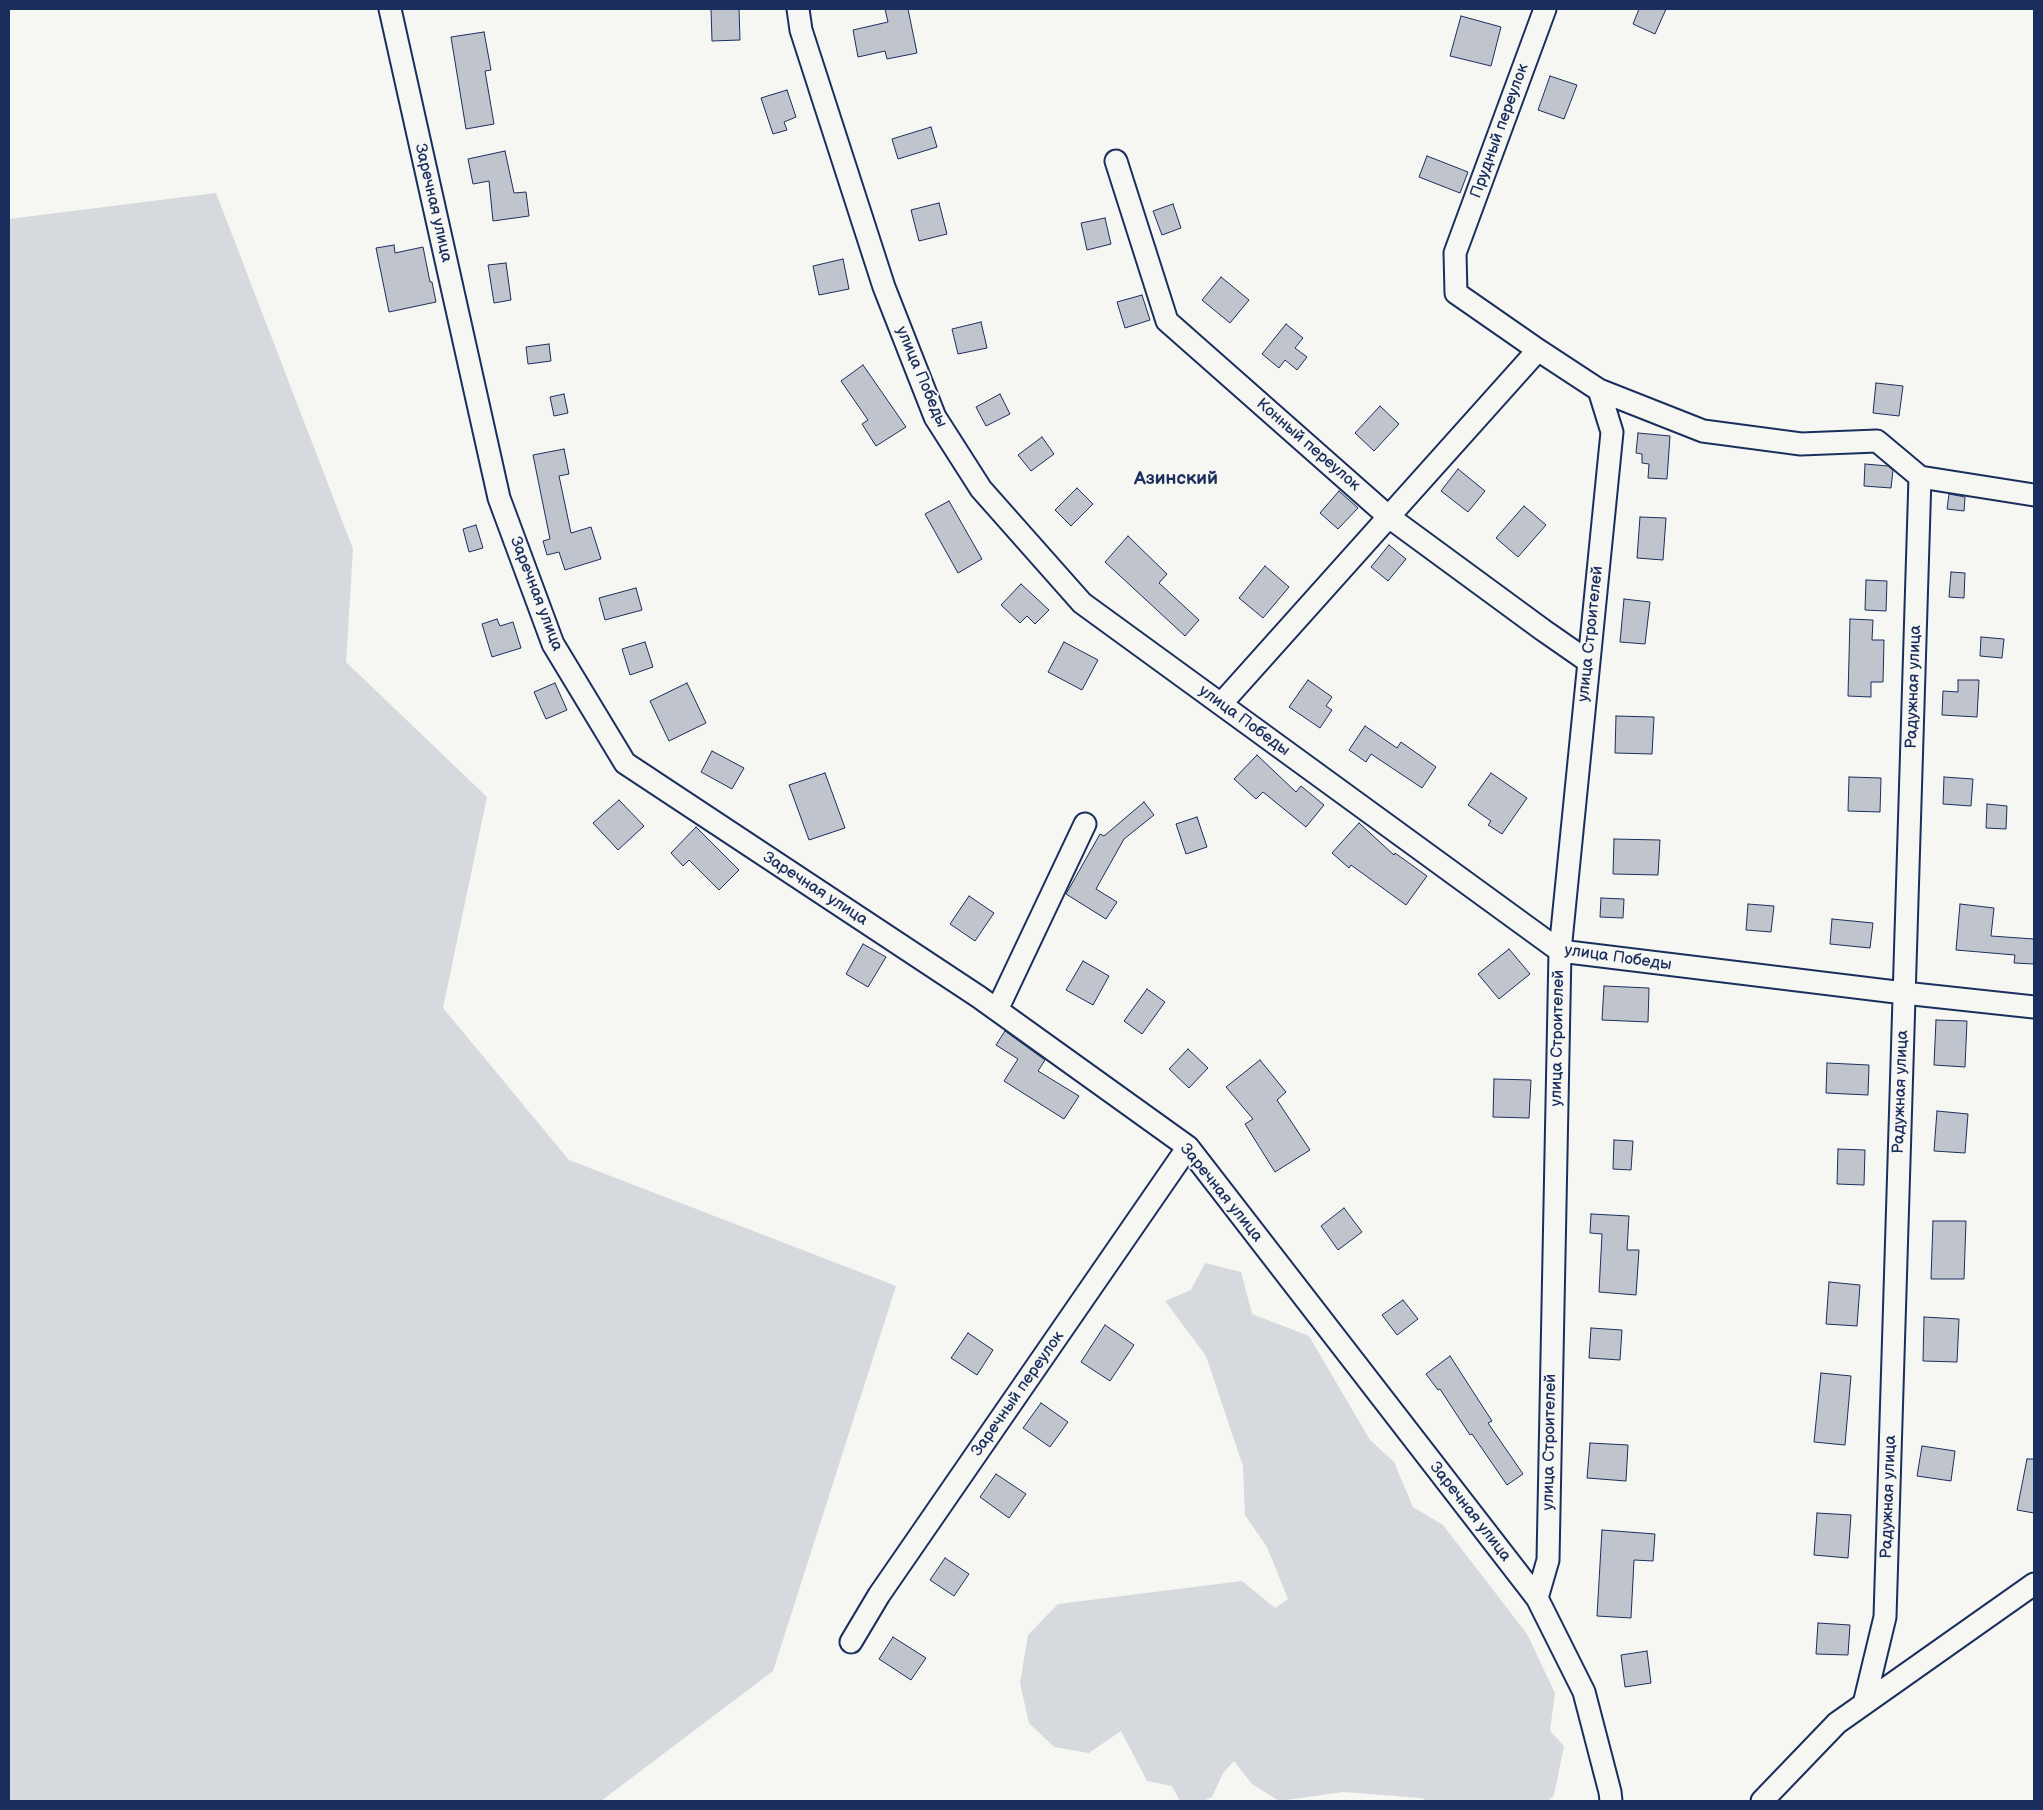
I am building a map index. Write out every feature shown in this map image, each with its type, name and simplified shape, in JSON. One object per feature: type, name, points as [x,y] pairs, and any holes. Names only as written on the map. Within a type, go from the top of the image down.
[{"type":"street","name":"Заречная улица","points":[[390,9],[499,498],[553,644],[625,763],[997,1010],[1188,1147],[1537,1598],[1584,1692],[1611,1801]]},
{"type":"street","name":"улица Победы","points":[[798,9],[801,30],[884,287],[935,417],[981,489],[1082,602],[1560,951],[2034,1007]]},
{"type":"street","name":"Прудный переулок","points":[[1538,350],[1456,294],[1455,253],[1545,9]]},
{"type":"street","name":"Конный переулок","points":[[1116,161],[1167,321],[1389,517],[1589,662]]},
{"type":"street","points":[[1221,704],[1538,350],[1599,390],[1703,431],[1801,444],[1878,441],[1920,477],[2034,495]]},
{"type":"street","name":"улица Строителей","points":[[1537,1598],[1548,1560],[1560,951],[1612,432],[1599,390]]},
{"type":"street","name":"Радужная улица","points":[[1864,1704],[1885,1617],[1920,477]]},
{"type":"street","points":[[997,1010],[1085,824]]},
{"type":"street","name":"Заречный переулок","points":[[851,1642],[879,1595],[1188,1147]]},
{"type":"street","points":[[1762,1801],[1837,1723],[2034,1584]]},
{"type":"shaded area","points":[[216,193],[353,549],[346,662],[487,797],[443,1008],[569,1160],[896,1286],[773,1671],[601,1801],[9,1801],[9,219]]},
{"type":"shaded area","points":[[1205,1263],[1241,1272],[1252,1314],[1309,1336],[1370,1440],[1394,1462],[1413,1507],[1443,1525],[1527,1634],[1555,1693],[1550,1731],[1564,1746],[1554,1795],[1548,1801],[1428,1801],[1421,1798],[1343,1792],[1279,1801],[1252,1784],[1234,1761],[1223,1773],[1212,1797],[1203,1801],[1180,1801],[1172,1786],[1147,1781],[1121,1731],[1089,1753],[1054,1747],[1029,1723],[1020,1683],[1028,1635],[1058,1604],[1242,1581],[1275,1608],[1288,1599],[1267,1547],[1245,1515],[1243,1466],[1206,1356],[1165,1301],[1191,1290]]},
{"type":"building","points":[[711,9],[739,9],[740,40],[712,41]]},
{"type":"building","points":[[885,9],[908,9],[917,53],[887,59],[885,51],[858,57],[853,30],[888,22]]},
{"type":"building","points":[[1639,9],[1666,9],[1655,34],[1633,24]]},
{"type":"building","points":[[1461,16],[1501,27],[1491,66],[1450,56]]},
{"type":"building","points":[[484,32],[491,70],[485,71],[494,124],[466,129],[451,37]]},
{"type":"building","points":[[1550,76],[1577,85],[1564,119],[1538,110]]},
{"type":"building","points":[[787,90],[796,117],[784,122],[787,130],[773,134],[761,98]]},
{"type":"building","points":[[931,127],[937,147],[898,159],[892,139]]},
{"type":"building","points":[[505,151],[514,193],[526,192],[529,216],[493,221],[489,181],[473,184],[468,159]]},
{"type":"building","points":[[1427,156],[1468,172],[1460,193],[1419,177]]},
{"type":"building","points":[[939,203],[947,234],[919,241],[911,210]]},
{"type":"building","points":[[1173,204],[1181,228],[1162,235],[1153,211]]},
{"type":"building","points":[[1105,218],[1111,244],[1087,250],[1081,223]]},
{"type":"building","points":[[394,245],[395,253],[423,247],[436,302],[389,312],[376,248]]},
{"type":"building","points":[[843,259],[849,289],[819,295],[813,266]]},
{"type":"building","points":[[506,263],[511,300],[494,303],[488,265]]},
{"type":"building","points":[[1221,277],[1249,300],[1230,323],[1202,300]]},
{"type":"building","points":[[1142,295],[1150,320],[1125,328],[1117,302]]},
{"type":"building","points":[[981,322],[987,348],[958,354],[952,329]]},
{"type":"building","points":[[1286,324],[1303,338],[1295,348],[1307,357],[1297,370],[1285,360],[1279,368],[1262,354]]},
{"type":"building","points":[[549,344],[551,361],[528,364],[526,347]]},
{"type":"building","points":[[863,365],[906,427],[876,446],[862,424],[868,420],[841,381]]},
{"type":"building","points":[[1876,383],[1903,386],[1899,416],[1873,413]]},
{"type":"building","points":[[564,394],[568,413],[554,416],[550,397]]},
{"type":"building","points":[[1000,394],[1010,414],[986,426],[976,407]]},
{"type":"building","points":[[1380,406],[1399,424],[1374,451],[1355,433]]},
{"type":"building","points":[[1638,433],[1670,436],[1667,479],[1648,478],[1649,464],[1642,463],[1642,454],[1636,453]]},
{"type":"building","points":[[1042,437],[1054,454],[1031,471],[1018,455]]},
{"type":"building","points":[[564,449],[569,474],[559,476],[571,533],[591,527],[601,559],[565,570],[559,552],[547,555],[543,541],[550,539],[533,455]]},
{"type":"building","points":[[1865,464],[1888,466],[1893,470],[1891,488],[1864,486]]},
{"type":"building","points":[[1458,469],[1485,491],[1468,512],[1441,491]]},
{"type":"building","points":[[1077,488],[1093,504],[1071,526],[1055,510]]},
{"type":"building","points":[[1339,491],[1358,508],[1338,529],[1320,513]]},
{"type":"building","points":[[1949,494],[1965,497],[1964,511],[1947,509]]},
{"type":"building","points":[[949,501],[982,559],[958,573],[925,514]]},
{"type":"building","points":[[1524,506],[1546,525],[1518,557],[1496,538]]},
{"type":"building","points":[[1640,517],[1666,518],[1663,560],[1637,558]]},
{"type":"building","points":[[476,525],[483,548],[469,552],[463,529]]},
{"type":"building","points":[[1128,536],[1167,574],[1159,583],[1199,620],[1185,636],[1105,562]]},
{"type":"building","points":[[1389,545],[1406,559],[1388,581],[1371,567]]},
{"type":"building","points":[[1265,566],[1289,587],[1263,618],[1239,598]]},
{"type":"building","points":[[1951,572],[1965,573],[1964,598],[1949,597]]},
{"type":"building","points":[[1866,580],[1887,581],[1886,611],[1865,610]]},
{"type":"building","points":[[1021,584],[1049,610],[1035,624],[1027,616],[1020,623],[1001,605]]},
{"type":"building","points":[[636,588],[642,610],[605,620],[599,598]]},
{"type":"building","points":[[1624,599],[1650,602],[1645,644],[1620,642]]},
{"type":"building","points":[[497,619],[500,626],[513,622],[521,648],[492,657],[482,624]]},
{"type":"building","points":[[1850,619],[1873,620],[1872,640],[1884,640],[1883,682],[1871,682],[1871,697],[1848,696]]},
{"type":"building","points":[[1981,637],[2004,639],[2002,658],[1980,656]]},
{"type":"building","points":[[645,642],[653,667],[630,675],[622,649]]},
{"type":"building","points":[[1064,642],[1098,660],[1082,690],[1048,672]]},
{"type":"building","points":[[1308,680],[1332,697],[1326,706],[1332,710],[1320,728],[1289,707]]},
{"type":"building","points":[[1958,680],[1979,680],[1977,717],[1942,715],[1943,691],[1958,692]]},
{"type":"building","points":[[555,683],[567,710],[546,719],[534,692]]},
{"type":"building","points":[[687,683],[706,723],[669,741],[650,701]]},
{"type":"building","points":[[1616,716],[1654,717],[1652,754],[1615,753]]},
{"type":"building","points":[[1365,726],[1397,748],[1401,742],[1436,767],[1422,788],[1371,754],[1366,762],[1349,750]]},
{"type":"building","points":[[712,751],[744,768],[732,789],[701,772]]},
{"type":"building","points":[[1257,755],[1296,792],[1301,786],[1324,805],[1306,827],[1263,792],[1256,799],[1234,779]]},
{"type":"building","points":[[825,773],[845,828],[809,840],[789,785]]},
{"type":"building","points":[[1491,773],[1527,798],[1502,834],[1488,825],[1491,821],[1468,805]]},
{"type":"building","points":[[1849,777],[1881,778],[1880,812],[1848,811]]},
{"type":"building","points":[[1944,777],[1973,779],[1971,806],[1943,804]]},
{"type":"building","points":[[619,800],[644,826],[618,850],[593,823]]},
{"type":"building","points":[[1144,802],[1154,815],[1124,839],[1096,889],[1117,902],[1106,919],[1066,894],[1100,834],[1104,836]]},
{"type":"building","points":[[1987,804],[2007,806],[2006,829],[1986,828]]},
{"type":"building","points":[[1197,817],[1207,847],[1186,854],[1176,824]]},
{"type":"building","points":[[1359,823],[1394,855],[1395,853],[1427,876],[1406,905],[1351,865],[1349,868],[1332,853]]},
{"type":"building","points":[[696,827],[739,870],[719,890],[689,860],[683,866],[671,853]]},
{"type":"building","points":[[1614,839],[1660,840],[1658,875],[1613,874]]},
{"type":"building","points":[[969,896],[994,913],[975,941],[950,924]]},
{"type":"building","points":[[1601,898],[1624,899],[1623,918],[1600,917]]},
{"type":"building","points":[[1748,904],[1774,906],[1771,932],[1746,930]]},
{"type":"building","points":[[1960,904],[1994,908],[1991,936],[2034,939],[2034,964],[2014,963],[2015,955],[1956,950]]},
{"type":"building","points":[[1832,919],[1873,923],[1870,948],[1830,944]]},
{"type":"building","points":[[863,944],[886,957],[868,987],[846,974]]},
{"type":"building","points":[[1509,949],[1530,974],[1499,999],[1478,974]]},
{"type":"building","points":[[1083,961],[1109,976],[1093,1005],[1066,990]]},
{"type":"building","points":[[1604,986],[1649,988],[1648,1022],[1602,1020]]},
{"type":"building","points":[[1147,989],[1165,1002],[1142,1034],[1124,1021]]},
{"type":"building","points":[[1936,1020],[1967,1021],[1965,1067],[1934,1065]]},
{"type":"building","points":[[1005,1031],[1045,1060],[1038,1071],[1079,1096],[1064,1119],[1004,1081],[1018,1059],[996,1045]]},
{"type":"building","points":[[1188,1049],[1208,1068],[1189,1088],[1169,1069]]},
{"type":"building","points":[[1260,1060],[1286,1092],[1277,1100],[1310,1150],[1275,1172],[1245,1124],[1253,1119],[1226,1087]]},
{"type":"building","points":[[1827,1063],[1869,1065],[1868,1095],[1826,1093]]},
{"type":"building","points":[[1494,1079],[1531,1080],[1529,1118],[1493,1117]]},
{"type":"building","points":[[1937,1111],[1968,1114],[1965,1153],[1934,1151]]},
{"type":"building","points":[[1614,1140],[1633,1141],[1631,1170],[1613,1169]]},
{"type":"building","points":[[1838,1149],[1865,1150],[1864,1185],[1837,1184]]},
{"type":"building","points":[[1344,1208],[1362,1232],[1338,1250],[1321,1226]]},
{"type":"building","points":[[1591,1214],[1629,1216],[1627,1250],[1639,1250],[1636,1295],[1599,1292],[1602,1234],[1590,1233]]},
{"type":"building","points":[[1933,1221],[1966,1221],[1964,1279],[1931,1279]]},
{"type":"building","points":[[1829,1282],[1860,1285],[1857,1326],[1826,1324]]},
{"type":"building","points":[[1403,1300],[1418,1319],[1397,1335],[1382,1315]]},
{"type":"building","points":[[1924,1317],[1959,1319],[1957,1362],[1923,1361]]},
{"type":"building","points":[[1105,1325],[1134,1345],[1110,1381],[1081,1362]]},
{"type":"building","points":[[1591,1328],[1622,1330],[1620,1360],[1589,1358]]},
{"type":"building","points":[[968,1333],[993,1350],[977,1375],[951,1358]]},
{"type":"building","points":[[1450,1356],[1492,1421],[1488,1423],[1523,1474],[1507,1485],[1472,1434],[1470,1435],[1440,1389],[1438,1390],[1426,1374]]},
{"type":"building","points":[[1821,1373],[1851,1376],[1845,1445],[1814,1442]]},
{"type":"building","points":[[1041,1403],[1068,1422],[1050,1447],[1023,1428]]},
{"type":"building","points":[[1590,1443],[1628,1445],[1626,1481],[1587,1478]]},
{"type":"building","points":[[1922,1446],[1955,1451],[1951,1481],[1917,1476]]},
{"type":"building","points":[[2027,1459],[2034,1459],[2034,1513],[2017,1510]]},
{"type":"building","points":[[996,1474],[1026,1494],[1009,1518],[980,1497]]},
{"type":"building","points":[[1817,1513],[1851,1515],[1848,1558],[1814,1555]]},
{"type":"building","points":[[1602,1530],[1655,1534],[1653,1561],[1634,1560],[1631,1618],[1597,1616]]},
{"type":"building","points":[[945,1558],[969,1574],[954,1596],[930,1580]]},
{"type":"building","points":[[1818,1623],[1850,1625],[1848,1655],[1816,1654]]},
{"type":"building","points":[[893,1637],[926,1658],[911,1680],[879,1659]]},
{"type":"building","points":[[1647,1651],[1651,1683],[1625,1687],[1621,1655]]},
{"type":"district","name":"Азинский","points":[[1176,479]]}]
